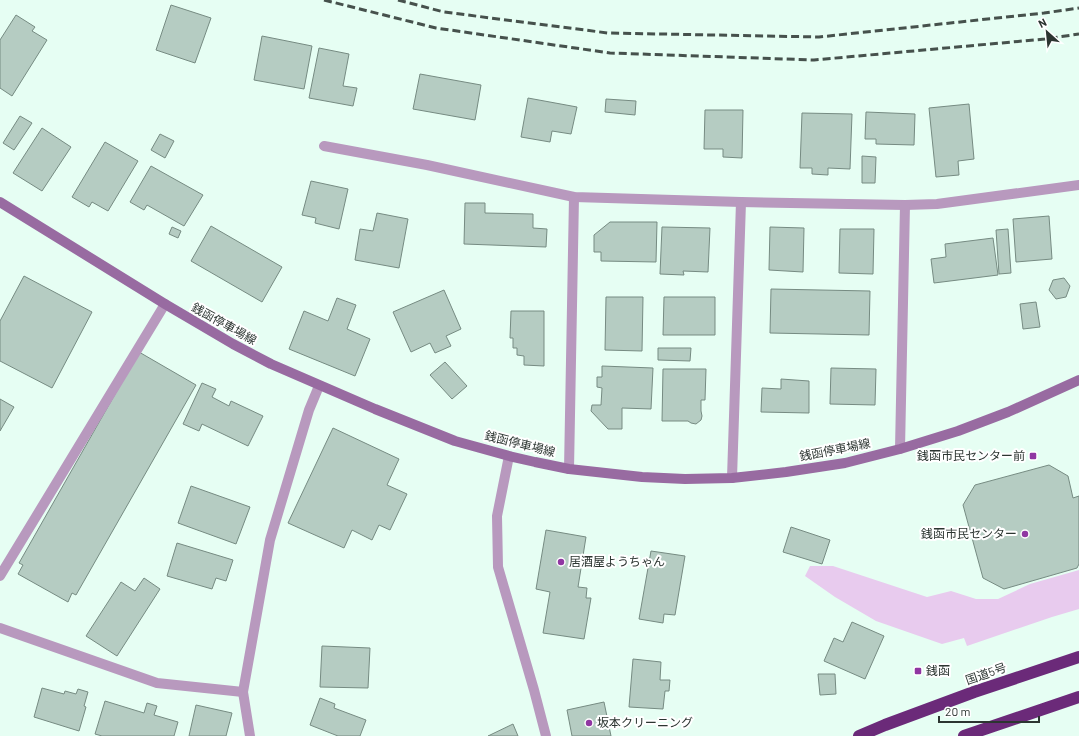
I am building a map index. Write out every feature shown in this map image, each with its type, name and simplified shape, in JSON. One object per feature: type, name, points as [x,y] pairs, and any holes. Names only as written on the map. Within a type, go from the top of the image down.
[{"type":"highway","name":"国道5号","points":[[859,736],[974,692],[1079,658]]},
{"type":"highway","points":[[964,736],[1079,697]]},
{"type":"main road","name":"銭函停車場線","points":[[0,202],[165,304],[233,344],[271,364],[319,386],[455,441],[509,456],[569,469],[642,477],[732,478],[838,464],[900,449],[958,432],[1008,412],[1079,380]]},
{"type":"street","points":[[324,146],[427,165],[574,196],[741,202],[905,205],[937,204],[1079,185]]},
{"type":"street","points":[[569,469],[574,196]]},
{"type":"street","points":[[732,478],[741,202]]},
{"type":"street","points":[[900,449],[905,205]]},
{"type":"street","points":[[0,576],[165,304]]},
{"type":"street","points":[[250,736],[243,692],[270,540],[309,410],[319,386]]},
{"type":"street","points":[[509,456],[497,516],[498,567],[546,736]]},
{"type":"street","points":[[0,628],[157,683],[243,692]]},
{"type":"shaded area","points":[[810,566],[833,566],[927,597],[951,591],[976,599],[998,599],[1030,584],[1079,570],[1079,609],[967,646],[964,638],[942,644],[876,621],[835,597],[805,576]]},
{"type":"building","points":[[171,5],[211,18],[195,63],[156,50]]},
{"type":"building","points":[[16,15],[35,27],[32,31],[47,40],[12,96],[0,88],[0,40]]},
{"type":"building","points":[[262,36],[312,46],[304,89],[254,80]]},
{"type":"building","points":[[319,48],[349,54],[343,86],[357,88],[353,106],[309,98]]},
{"type":"building","points":[[420,74],[481,85],[475,120],[413,109]]},
{"type":"building","points":[[528,98],[577,107],[571,134],[552,131],[550,142],[521,137]]},
{"type":"building","points":[[606,99],[636,101],[635,115],[605,112]]},
{"type":"building","points":[[969,104],[974,159],[958,161],[959,175],[936,177],[929,108]]},
{"type":"building","points":[[705,110],[743,110],[742,158],[723,157],[723,149],[704,149]]},
{"type":"building","points":[[866,112],[915,114],[914,145],[876,144],[876,139],[865,139]]},
{"type":"building","points":[[802,113],[852,114],[850,169],[828,168],[828,175],[812,174],[812,168],[800,168]]},
{"type":"building","points":[[20,116],[32,123],[14,150],[3,143]]},
{"type":"building","points":[[42,128],[71,147],[42,191],[13,173]]},
{"type":"building","points":[[160,134],[174,141],[165,158],[151,150]]},
{"type":"building","points":[[105,142],[138,161],[108,211],[92,202],[89,207],[72,197]]},
{"type":"building","points":[[862,156],[876,157],[875,183],[862,183]]},
{"type":"building","points":[[151,166],[203,195],[184,226],[147,205],[144,210],[130,202]]},
{"type":"building","points":[[311,181],[348,189],[339,229],[315,223],[316,218],[302,215]]},
{"type":"building","points":[[465,203],[485,203],[485,213],[533,214],[533,228],[547,229],[546,247],[464,244]]},
{"type":"building","points":[[377,213],[408,219],[399,268],[355,260],[360,229],[373,231]]},
{"type":"building","points":[[1049,216],[1052,259],[1016,262],[1013,219]]},
{"type":"building","points":[[610,222],[657,222],[656,262],[601,261],[601,252],[594,252],[594,235]]},
{"type":"building","points":[[211,226],[282,267],[262,302],[191,261]]},
{"type":"building","points":[[172,227],[181,231],[178,238],[169,234]]},
{"type":"building","points":[[662,227],[710,228],[708,272],[683,271],[684,275],[660,274]]},
{"type":"building","points":[[770,227],[804,228],[803,272],[769,270]]},
{"type":"building","points":[[840,229],[874,229],[873,274],[839,273]]},
{"type":"building","points":[[1008,229],[1011,273],[999,274],[996,230]]},
{"type":"building","points":[[993,238],[998,275],[934,283],[931,259],[946,257],[945,244]]},
{"type":"building","points":[[24,276],[92,312],[52,388],[0,361],[0,321]]},
{"type":"building","points":[[1064,278],[1070,286],[1066,297],[1056,299],[1049,290],[1053,280]]},
{"type":"building","points":[[771,289],[870,291],[869,335],[770,333]]},
{"type":"building","points":[[444,290],[461,329],[446,336],[451,346],[435,353],[430,343],[411,352],[393,312]]},
{"type":"building","points":[[606,297],[643,297],[642,351],[605,350]]},
{"type":"building","points":[[664,297],[715,297],[715,335],[663,335]]},
{"type":"building","points":[[337,298],[356,305],[347,329],[370,339],[355,376],[289,349],[304,311],[328,321]]},
{"type":"building","points":[[1036,302],[1040,327],[1023,329],[1020,304]]},
{"type":"building","points":[[511,311],[544,311],[544,366],[524,365],[524,356],[517,355],[517,348],[513,348],[513,338],[510,338]]},
{"type":"building","points":[[658,348],[691,348],[690,361],[658,360]]},
{"type":"building","points":[[139,352],[196,385],[76,595],[72,593],[68,602],[18,574],[23,565],[19,563]]},
{"type":"building","points":[[445,362],[467,386],[452,399],[430,375]]},
{"type":"building","points":[[602,366],[653,368],[651,409],[622,408],[622,429],[608,429],[591,411],[592,405],[601,405],[602,388],[597,387],[597,377],[602,377]]},
{"type":"building","points":[[831,368],[876,369],[875,405],[830,404]]},
{"type":"building","points":[[663,369],[706,369],[705,400],[701,400],[702,416],[701,420],[696,424],[688,421],[662,421]]},
{"type":"building","points":[[781,379],[809,381],[809,413],[761,412],[762,388],[781,389]]},
{"type":"building","points":[[202,383],[216,389],[212,397],[229,406],[231,401],[263,416],[248,446],[202,424],[199,431],[183,424]]},
{"type":"building","points":[[0,399],[14,407],[0,431]]},
{"type":"building","points":[[333,428],[399,459],[387,485],[407,494],[390,530],[379,525],[372,540],[352,530],[344,548],[288,523]]},
{"type":"building","name":"銭函市民センター","points":[[1049,465],[1068,476],[1073,498],[1079,496],[1079,564],[1077,568],[1004,589],[983,578],[963,505],[975,485]]},
{"type":"building","points":[[191,486],[250,507],[236,544],[178,523]]},
{"type":"building","points":[[791,527],[830,540],[822,564],[783,552]]},
{"type":"building","name":"居酒屋ようちゃん","points":[[546,530],[586,537],[578,587],[587,588],[586,598],[591,598],[584,639],[543,633],[550,592],[536,589]]},
{"type":"building","points":[[177,543],[233,560],[226,581],[216,578],[212,589],[167,576]]},
{"type":"building","points":[[651,551],[685,556],[675,615],[664,614],[663,623],[639,619]]},
{"type":"building","points":[[144,578],[160,589],[117,656],[86,636],[121,582],[135,591]]},
{"type":"building","points":[[852,622],[884,636],[865,679],[824,661],[834,638],[843,642]]},
{"type":"building","points":[[322,646],[370,648],[368,688],[320,687]]},
{"type":"building","points":[[633,659],[661,662],[660,680],[670,680],[669,691],[665,691],[663,709],[629,707]]},
{"type":"building","points":[[818,674],[835,674],[836,694],[820,695]]},
{"type":"building","points":[[42,688],[64,694],[65,691],[76,694],[78,689],[88,692],[84,706],[86,707],[79,731],[34,717]]},
{"type":"building","points":[[320,698],[335,704],[334,708],[366,720],[360,736],[338,736],[310,725]]},
{"type":"building","points":[[105,701],[144,713],[147,703],[157,706],[154,715],[178,722],[174,736],[102,736],[95,734]]},
{"type":"building","name":"坂本クリーニング","points":[[604,702],[611,736],[572,736],[567,710]]},
{"type":"building","points":[[196,705],[232,713],[226,736],[189,736]]},
{"type":"building","points":[[513,724],[518,736],[488,736]]},
{"type":"railway","points":[[324,0],[436,28],[610,53],[814,60],[1045,39],[1079,34]]},
{"type":"railway","points":[[398,0],[444,12],[608,33],[819,37],[1079,8]]},
{"type":"place","name":"銭函市民センター前","points":[[1033,456]]},
{"type":"place","name":"銭函市民センター","points":[[1025,534]]},
{"type":"place","name":"居酒屋ようちゃん","points":[[561,562]]},
{"type":"place","name":"銭函","points":[[918,671]]},
{"type":"place","name":"坂本クリーニング","points":[[589,723]]}]
